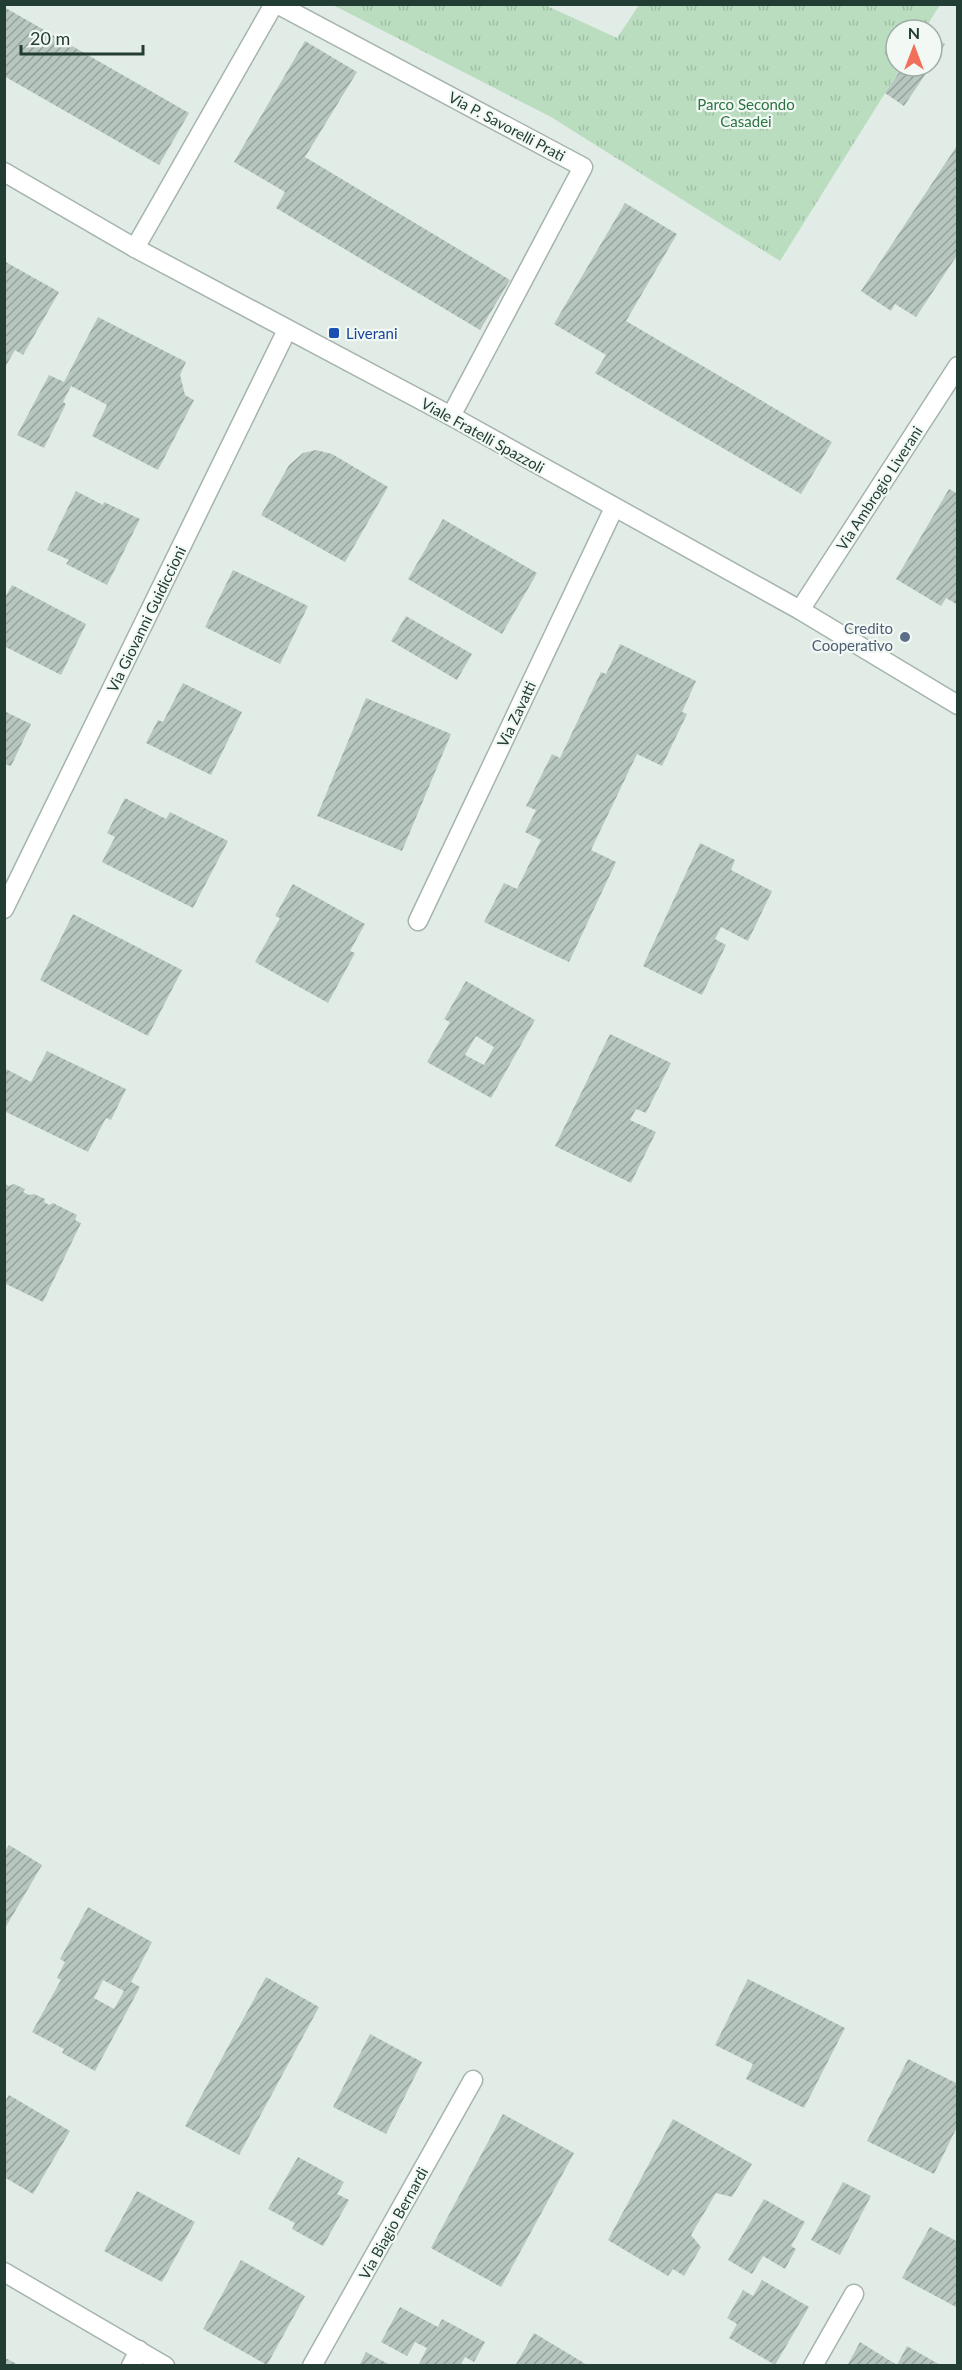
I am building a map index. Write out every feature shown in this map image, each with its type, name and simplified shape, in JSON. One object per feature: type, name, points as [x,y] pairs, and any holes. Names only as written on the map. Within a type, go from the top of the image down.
[{"type":"street","name":"Via P. Savorelli Prati","points":[[135,249],[276,4],[583,167],[451,416]]},
{"type":"street","name":"Viale Fratelli Spazzoli","points":[[4,171],[135,249],[451,416],[800,610],[957,705]]},
{"type":"street","name":"Via Giovanni Guidiccioni","points":[[4,909],[287,330]]},
{"type":"street","name":"Via Ambrogio Liverani","points":[[800,610],[957,366]]},
{"type":"street","name":"Via Zavatti","points":[[418,921],[614,508]]},
{"type":"street","name":"Via Biagio Bernardi","points":[[312,2366],[473,2080]]},
{"type":"street","points":[[4,2272],[135,2358],[165,2366]]},
{"type":"street","points":[[813,2366],[854,2294]]},
{"type":"green space","name":"Parco Secondo Casadei","points":[[333,5],[545,5],[617,38],[639,5],[940,5],[932,18],[884,18],[884,78],[894,78],[780,261],[551,117]]},
{"type":"building","points":[[4,7],[189,113],[159,165],[4,76]]},
{"type":"building","points":[[305,41],[357,72],[305,157],[510,280],[480,330],[276,208],[285,192],[234,162]]},
{"type":"building","points":[[895,78],[923,78],[904,106],[885,93]]},
{"type":"building","points":[[958,144],[958,254],[916,317],[895,304],[891,311],[861,291]]},
{"type":"building","points":[[625,203],[677,234],[626,321],[832,442],[801,494],[595,373],[606,355],[554,324]]},
{"type":"building","points":[[4,261],[59,292],[23,355],[15,350],[4,369]]},
{"type":"building","points":[[98,317],[186,362],[180,375],[185,395],[194,400],[158,470],[92,436],[107,405],[71,386],[63,402],[66,404],[44,448],[17,435],[49,375],[64,382]]},
{"type":"building","points":[[316,450],[332,454],[388,487],[345,562],[261,515],[289,465],[303,453]]},
{"type":"building","points":[[949,489],[958,494],[958,605],[946,598],[941,606],[896,579]]},
{"type":"building","points":[[76,491],[103,505],[104,502],[140,519],[107,585],[66,564],[69,560],[47,550]]},
{"type":"building","points":[[443,519],[537,573],[502,634],[408,579]]},
{"type":"building","points":[[233,570],[308,606],[280,664],[205,627]]},
{"type":"building","points":[[12,585],[86,624],[61,675],[4,646],[4,599]]},
{"type":"building","points":[[406,616],[472,654],[457,680],[391,641]]},
{"type":"building","points":[[620,644],[696,681],[682,712],[687,714],[662,766],[637,754],[591,850],[616,862],[569,962],[484,922],[504,883],[517,889],[541,840],[525,832],[536,810],[526,806],[552,754],[560,758],[601,672],[606,674]]},
{"type":"building","points":[[183,683],[242,712],[211,775],[146,743],[158,720],[163,722]]},
{"type":"building","points":[[366,698],[451,734],[402,851],[317,816]]},
{"type":"building","points":[[4,711],[31,724],[11,766],[4,764]]},
{"type":"building","points":[[125,798],[166,819],[170,812],[228,841],[193,908],[102,862],[115,837],[107,833]]},
{"type":"building","points":[[700,843],[735,860],[731,870],[772,891],[748,941],[721,927],[715,939],[726,945],[702,995],[643,966]]},
{"type":"building","points":[[293,884],[365,924],[350,951],[355,953],[328,1003],[255,962],[280,918],[275,916]]},
{"type":"building","points":[[73,914],[182,970],[148,1036],[40,980]]},
{"type":"building","points":[[466,981],[535,1020],[491,1098],[427,1062],[450,1022],[444,1019]],"holes":[[[476,1036],[494,1047],[484,1065],[465,1055]]]},
{"type":"building","points":[[610,1034],[671,1063],[646,1113],[636,1109],[630,1120],[656,1132],[631,1183],[555,1146]]},
{"type":"building","points":[[47,1051],[126,1089],[111,1120],[106,1118],[88,1152],[4,1111],[6,1069],[31,1082]]},
{"type":"building","points":[[4,1183],[9,1186],[14,1184],[25,1189],[23,1192],[29,1195],[34,1194],[45,1199],[44,1202],[49,1205],[53,1203],[77,1215],[75,1220],[81,1223],[43,1302],[4,1283]]},
{"type":"building","points":[[9,1845],[42,1865],[4,1930],[4,1853]]},
{"type":"building","points":[[88,1907],[152,1942],[131,1982],[140,1987],[95,2071],[62,2053],[64,2049],[32,2032],[61,1980],[57,1978],[65,1962],[60,1959]],"holes":[[[103,1980],[124,1991],[114,2009],[94,1998]]]},
{"type":"building","points":[[266,1977],[319,2007],[239,2155],[185,2126]]},
{"type":"building","points":[[748,1979],[845,2028],[804,2108],[746,2079],[753,2064],[715,2045]]},
{"type":"building","points":[[370,2034],[422,2062],[386,2134],[333,2107]]},
{"type":"building","points":[[908,2059],[958,2084],[958,2125],[934,2174],[867,2141]]},
{"type":"building","points":[[9,2095],[70,2131],[33,2194],[4,2177],[4,2103]]},
{"type":"building","points":[[503,2114],[574,2153],[501,2287],[431,2248]]},
{"type":"building","points":[[673,2119],[752,2164],[732,2197],[716,2193],[691,2235],[701,2247],[684,2276],[673,2269],[668,2276],[608,2240]]},
{"type":"building","points":[[298,2157],[344,2182],[337,2194],[349,2200],[323,2246],[292,2229],[295,2223],[268,2209]]},
{"type":"building","points":[[843,2182],[871,2196],[840,2255],[811,2240]]},
{"type":"building","points":[[137,2191],[195,2222],[162,2282],[104,2251]]},
{"type":"building","points":[[764,2199],[805,2222],[791,2246],[796,2249],[785,2269],[763,2256],[752,2274],[728,2260]]},
{"type":"building","points":[[930,2227],[958,2242],[958,2303],[956,2307],[902,2278]]},
{"type":"building","points":[[241,2260],[305,2296],[267,2365],[203,2329]]},
{"type":"building","points":[[762,2280],[809,2307],[775,2365],[729,2338],[737,2324],[727,2318],[743,2290],[753,2296]]},
{"type":"building","points":[[400,2307],[438,2327],[442,2319],[485,2342],[474,2362],[465,2357],[460,2366],[418,2366],[427,2348],[415,2342],[407,2356],[381,2342]]},
{"type":"building","points":[[534,2333],[589,2366],[515,2366]]},
{"type":"building","points":[[860,2342],[897,2365],[907,2346],[942,2366],[847,2366]]},
{"type":"building","points":[[366,2352],[392,2366],[359,2366]]},
{"type":"building","points":[[4,2357],[20,2366],[4,2366]]},
{"type":"place","name":"Liverani","points":[[334,333]]},
{"type":"place","name":"Credito Cooperativo","points":[[905,637]]}]
